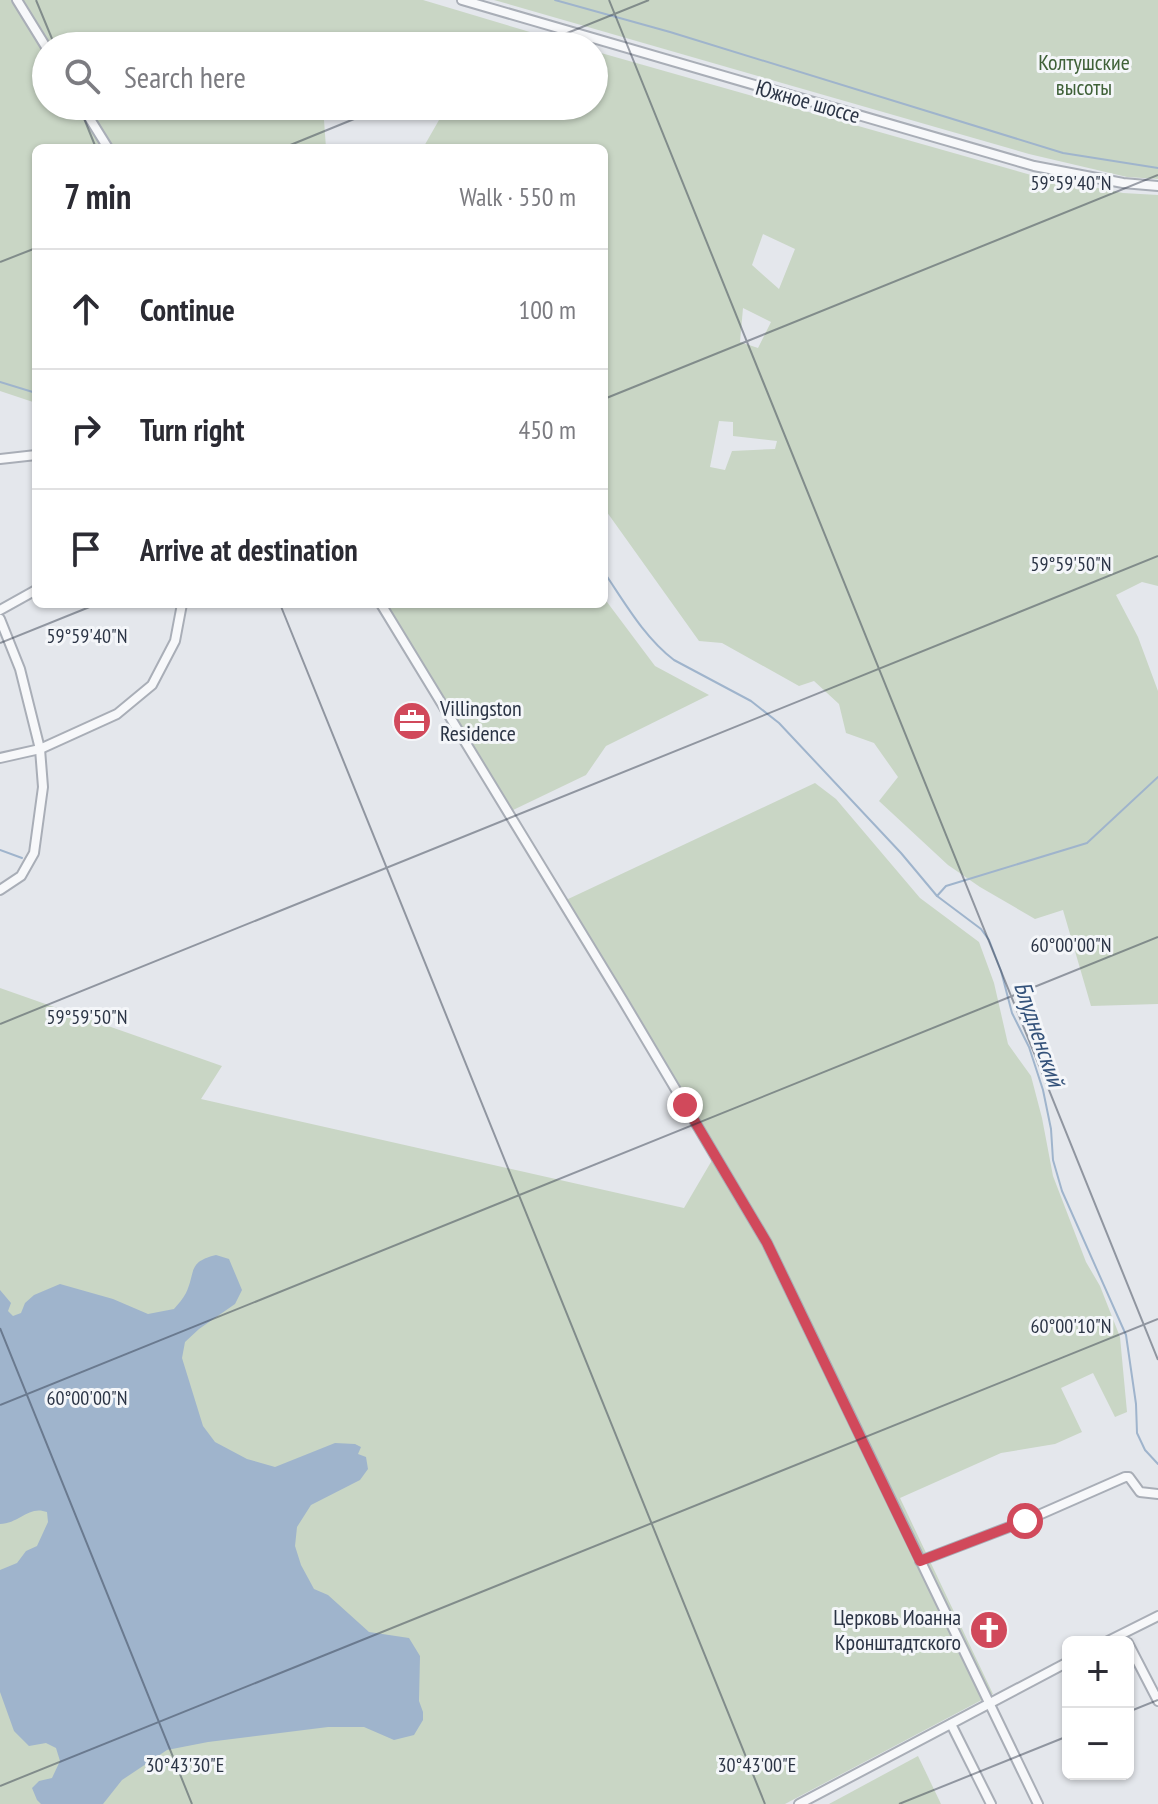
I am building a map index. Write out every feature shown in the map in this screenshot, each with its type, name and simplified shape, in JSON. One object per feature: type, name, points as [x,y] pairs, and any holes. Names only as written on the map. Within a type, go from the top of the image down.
[{"type":"street","points":[[17,0],[37,32]]},
{"type":"street","name":"Южное шоссе","points":[[462,0],[572,32]]},
{"type":"street","name":"Южное шоссе","points":[[608,42],[1034,166],[1123,183],[1158,186]]},
{"type":"street","points":[[91,120],[106,144]]},
{"type":"street","points":[[0,459],[32,455]]},
{"type":"street","points":[[0,610],[32,592]]},
{"type":"street","points":[[0,758],[40,749],[117,714],[152,685],[175,641],[181,608]]},
{"type":"street","points":[[383,608],[767,1243],[1038,1804]]},
{"type":"street","points":[[0,619],[20,669],[40,749],[43,787],[34,853],[21,876],[0,890]]},
{"type":"street","points":[[920,1561],[1025,1521],[1125,1477],[1129,1477],[1140,1492],[1158,1494]]},
{"type":"street","points":[[1131,1636],[1158,1616]]},
{"type":"street","points":[[1134,1655],[1158,1701]]},
{"type":"street","points":[[799,1804],[1062,1665]]},
{"type":"street","points":[[951,1724],[991,1804]]},
{"type":"green space","points":[[0,0],[423,0],[530,32],[32,32],[32,120],[324,120],[326,144],[32,144],[32,402],[0,391]]},
{"type":"green space","name":"Колтушские высоты","points":[[494,0],[1158,0],[1158,179],[1127,177],[1029,154]]},
{"type":"green space","points":[[608,55],[1031,175],[1123,193],[1158,195],[1158,586],[1142,582],[1116,595],[1138,637],[1158,691],[1158,1004],[1091,1006],[1063,910],[1035,919],[948,865],[879,801],[898,777],[874,743],[846,733],[839,704],[814,681],[799,686],[722,643],[699,641],[608,514],[608,144],[425,144],[439,120],[608,120]],"holes":[[[763,234],[795,249],[779,289],[752,265]],[[743,308],[771,322],[758,348],[740,342]],[[719,421],[733,422],[733,436],[777,441],[775,449],[732,451],[725,470],[710,467]]]},
{"type":"green space","points":[[608,603],[655,666],[709,695],[606,746],[586,775],[511,811],[388,608],[608,608]]},
{"type":"green space","points":[[815,783],[836,799],[920,898],[979,942],[994,983],[1008,1044],[1031,1076],[1053,1176],[1086,1262],[1100,1286],[1120,1337],[1127,1412],[1115,1417],[1093,1373],[1061,1388],[1082,1432],[1055,1444],[1001,1453],[900,1498],[993,1694],[785,1804],[0,1804],[0,988],[222,1066],[201,1099],[684,1208],[718,1150],[566,900]]},
{"type":"green space","points":[[918,1756],[941,1804],[829,1804]]},
{"type":"water","points":[[216,1255],[229,1259],[242,1290],[235,1304],[185,1342],[182,1358],[203,1426],[215,1442],[247,1459],[275,1467],[335,1443],[361,1447],[358,1454],[366,1457],[368,1469],[360,1480],[311,1505],[297,1527],[295,1546],[314,1589],[328,1595],[369,1632],[409,1638],[420,1656],[419,1701],[423,1720],[414,1735],[394,1740],[364,1727],[328,1727],[167,1750],[122,1780],[103,1804],[41,1804],[32,1788],[39,1781],[52,1778],[60,1761],[56,1748],[46,1743],[29,1746],[14,1731],[0,1692],[0,1570],[17,1563],[26,1551],[37,1546],[48,1522],[47,1512],[41,1510],[0,1524],[0,1290],[11,1303],[8,1311],[13,1316],[21,1313],[25,1303],[34,1295],[60,1284],[113,1299],[148,1314],[174,1309],[186,1293],[196,1265]]},
{"type":"waterway","points":[[555,0],[670,32],[1063,153],[1158,168]]},
{"type":"waterway","name":"Блудненский","points":[[0,382],[32,392]]},
{"type":"waterway","name":"Блудненский","points":[[608,578],[663,651],[751,701],[779,723],[901,853],[937,896],[981,929],[989,940],[1012,1013],[1029,1047],[1043,1090],[1051,1129],[1053,1160],[1062,1191],[1126,1335],[1137,1433],[1145,1450],[1158,1464]]},
{"type":"waterway","points":[[937,896],[946,886],[1087,843],[1158,777]]},
{"type":"waterway","points":[[0,850],[22,858]]},
{"type":"place","name":"Villingston Residence","points":[[412,721]]},
{"type":"place","name":"Церковь Иоанна Кронштадтского","points":[[989,1630]]},
{"type":"route","points":[[685,1105],[767,1243],[920,1561],[1025,1521]]}]
